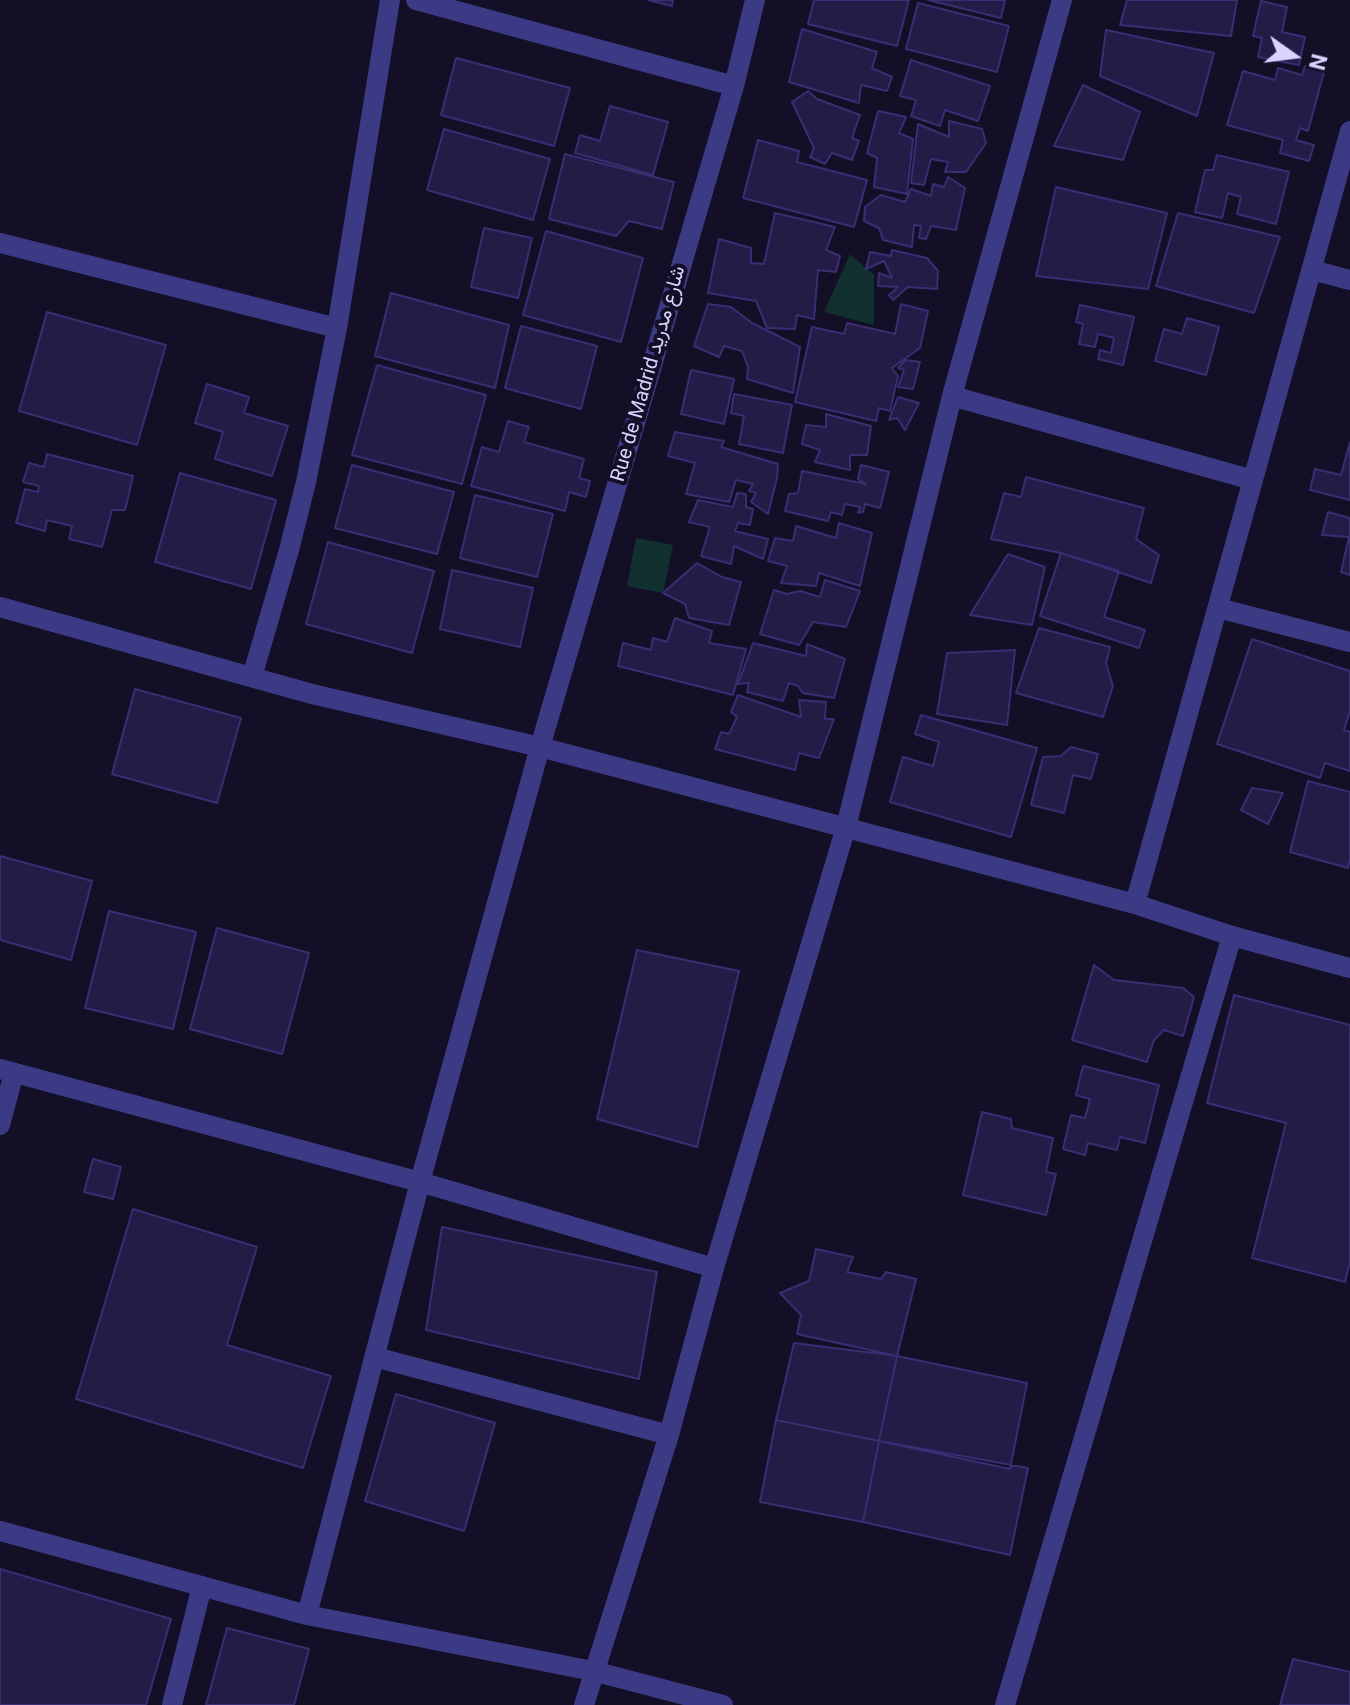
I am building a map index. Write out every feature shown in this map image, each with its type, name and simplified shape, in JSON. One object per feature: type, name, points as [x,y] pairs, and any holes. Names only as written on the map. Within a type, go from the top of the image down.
[{"type":"street","points":[[252,677],[289,550],[337,328],[390,0]]},
{"type":"street","points":[[416,0],[734,86]]},
{"type":"street","name":"Rue de Madrid شارع مدريد","points":[[307,1615],[420,1182],[540,747],[734,86],[755,0]]},
{"type":"street","points":[[584,1705],[669,1435],[714,1268],[846,827],[952,396],[1062,0]]},
{"type":"street","points":[[1135,904],[1350,131]]},
{"type":"street","points":[[0,243],[337,328]]},
{"type":"street","points":[[1312,270],[1350,280]]},
{"type":"street","points":[[952,396],[1253,480]]},
{"type":"street","points":[[0,607],[312,694],[540,747],[1135,904],[1232,936],[1350,968]]},
{"type":"street","points":[[1218,608],[1350,642]]},
{"type":"street","points":[[1005,1705],[1232,936]]},
{"type":"street","points":[[0,1125],[7,1071],[420,1182],[714,1268]]},
{"type":"street","points":[[375,1357],[669,1435]]},
{"type":"street","points":[[0,1531],[307,1615],[593,1671],[723,1705]]},
{"type":"street","points":[[172,1705],[202,1586]]},
{"type":"green space","points":[[850,254],[874,275],[874,325],[824,312]]},
{"type":"green space","points":[[636,538],[673,545],[663,593],[627,586]]},
{"type":"building","points":[[648,0],[673,0],[672,6]]},
{"type":"building","points":[[814,0],[909,0],[897,46],[808,24]]},
{"type":"building","points":[[928,0],[1005,0],[1001,18]]},
{"type":"building","points":[[1127,0],[1237,0],[1231,36],[1120,25]]},
{"type":"building","points":[[1261,1],[1287,7],[1282,32],[1305,37],[1299,65],[1258,57],[1262,38],[1253,36]]},
{"type":"building","points":[[918,3],[1009,26],[997,72],[906,49]]},
{"type":"building","points":[[802,29],[877,52],[872,68],[892,77],[887,91],[861,85],[859,103],[789,82]]},
{"type":"building","points":[[1106,30],[1214,53],[1197,116],[1100,76]]},
{"type":"building","points":[[456,58],[570,88],[554,146],[441,115]]},
{"type":"building","points":[[911,60],[990,86],[978,121],[945,110],[940,126],[911,116],[916,100],[900,96]]},
{"type":"building","points":[[1305,66],[1324,72],[1308,131],[1300,128],[1296,140],[1314,145],[1309,161],[1280,153],[1283,140],[1227,125],[1243,71],[1275,80],[1278,68],[1302,75]]},
{"type":"building","points":[[1083,85],[1140,112],[1123,160],[1054,146]]},
{"type":"building","points":[[808,91],[817,99],[860,115],[852,138],[859,141],[852,160],[832,153],[825,164],[810,157],[814,148],[792,102]]},
{"type":"building","points":[[610,106],[668,122],[653,175],[575,153],[580,135],[600,141]]},
{"type":"building","points":[[878,111],[906,117],[899,133],[913,139],[907,194],[874,187],[877,158],[867,153]]},
{"type":"building","points":[[949,121],[982,129],[986,143],[966,172],[945,172],[948,162],[931,159],[924,185],[911,183],[918,124],[949,137]]},
{"type":"building","points":[[444,129],[550,159],[533,220],[427,190]]},
{"type":"building","points":[[758,140],[799,151],[797,162],[867,180],[854,227],[743,198]]},
{"type":"building","points":[[565,154],[674,182],[662,229],[629,221],[616,236],[549,219]]},
{"type":"building","points":[[1217,155],[1289,172],[1276,224],[1237,214],[1241,197],[1228,193],[1222,218],[1195,212],[1205,170],[1213,170]]},
{"type":"building","points":[[948,177],[965,188],[956,230],[931,226],[926,239],[919,238],[921,226],[914,225],[912,247],[883,240],[879,228],[864,221],[865,207],[881,195],[905,202],[911,189],[931,196],[933,184],[944,187]]},
{"type":"building","points":[[1056,187],[1167,213],[1148,289],[1036,276]]},
{"type":"building","points":[[775,213],[835,227],[826,250],[840,256],[836,272],[818,270],[814,319],[797,315],[795,329],[767,328],[756,301],[708,293],[719,239],[751,248],[751,263],[764,264]]},
{"type":"building","points":[[1178,213],[1280,237],[1254,313],[1156,286]]},
{"type":"building","points":[[484,228],[532,238],[518,298],[471,287]]},
{"type":"building","points":[[546,231],[643,258],[621,342],[523,315]]},
{"type":"building","points":[[892,250],[927,258],[938,271],[937,289],[908,287],[893,300],[889,295],[898,287],[878,286],[879,273],[892,278],[884,261],[866,269],[870,252],[891,256]]},
{"type":"building","points":[[391,293],[509,325],[495,388],[375,356]]},
{"type":"building","points":[[708,304],[731,307],[752,323],[800,347],[793,393],[747,379],[748,367],[742,351],[724,346],[719,357],[694,346]]},
{"type":"building","points":[[901,304],[928,311],[920,348],[892,368],[898,376],[890,411],[879,408],[876,421],[795,402],[812,327],[844,334],[847,323],[895,334]]},
{"type":"building","points":[[1080,305],[1134,317],[1123,365],[1098,359],[1100,350],[1111,353],[1114,338],[1098,334],[1095,347],[1079,344],[1083,324],[1076,322]]},
{"type":"building","points":[[47,312],[166,345],[137,445],[19,411]]},
{"type":"building","points":[[1187,318],[1219,327],[1206,375],[1155,361],[1164,329],[1182,334]]},
{"type":"building","points":[[521,326],[597,346],[581,409],[505,388]]},
{"type":"building","points":[[906,360],[920,362],[913,389],[898,387],[904,370],[898,368]]},
{"type":"building","points":[[377,365],[486,395],[462,484],[352,455]]},
{"type":"building","points":[[691,370],[734,379],[724,424],[681,414]]},
{"type":"building","points":[[207,384],[249,397],[244,413],[288,426],[272,476],[215,459],[223,432],[195,423]]},
{"type":"building","points":[[734,394],[792,405],[783,453],[739,444],[744,416],[731,413]]},
{"type":"building","points":[[898,397],[919,403],[905,430],[897,418],[889,420]]},
{"type":"building","points":[[826,414],[871,426],[867,455],[850,455],[850,470],[815,462],[820,450],[802,444],[806,425],[826,427]]},
{"type":"building","points":[[508,421],[529,427],[524,442],[584,459],[579,478],[590,481],[586,497],[569,492],[565,511],[471,486],[482,447],[499,452]]},
{"type":"building","points":[[675,432],[724,441],[721,447],[778,464],[768,514],[751,502],[756,493],[749,491],[753,484],[736,480],[729,502],[686,494],[695,463],[668,456]]},
{"type":"building","points":[[1350,442],[1350,500],[1310,490],[1315,469],[1341,475]]},
{"type":"building","points":[[47,454],[133,476],[125,510],[112,510],[102,547],[69,539],[72,526],[47,520],[45,531],[16,523],[25,489],[38,492],[39,486],[23,482],[29,463],[44,467]]},
{"type":"building","points":[[352,465],[454,492],[437,554],[335,528]]},
{"type":"building","points":[[861,465],[889,472],[880,508],[865,504],[863,512],[858,513],[860,507],[845,504],[842,515],[831,512],[828,521],[785,511],[789,494],[798,493],[802,471],[866,484],[858,479]]},
{"type":"building","points":[[180,473],[276,500],[251,589],[155,562]]},
{"type":"building","points":[[1026,477],[1144,508],[1136,539],[1159,555],[1151,583],[1061,553],[991,539],[1004,493],[1021,497]]},
{"type":"building","points":[[737,493],[746,494],[746,507],[753,509],[750,525],[738,523],[735,531],[768,539],[763,559],[734,546],[731,564],[701,556],[710,527],[689,522],[698,500],[733,507]]},
{"type":"building","points":[[475,495],[553,514],[537,577],[460,558]]},
{"type":"building","points":[[1328,512],[1350,518],[1350,575],[1341,572],[1349,537],[1322,535]]},
{"type":"building","points":[[839,523],[872,533],[860,586],[819,573],[816,586],[781,583],[787,566],[768,561],[775,538],[793,541],[796,526],[836,538]]},
{"type":"building","points":[[328,542],[434,571],[412,653],[306,624]]},
{"type":"building","points":[[1061,553],[1119,571],[1104,617],[1145,630],[1139,648],[1040,616]]},
{"type":"building","points":[[1008,554],[1045,567],[1032,625],[970,615]]},
{"type":"building","points":[[697,563],[722,577],[741,582],[729,625],[689,618],[685,604],[663,593]]},
{"type":"building","points":[[452,570],[533,588],[520,647],[440,629]]},
{"type":"building","points":[[825,580],[860,591],[846,627],[813,622],[799,645],[760,634],[774,590],[787,594],[800,591],[820,597]]},
{"type":"building","points":[[675,618],[712,631],[709,643],[746,649],[733,695],[618,666],[623,643],[651,650],[653,638],[667,642]]},
{"type":"building","points":[[1039,628],[1110,647],[1106,663],[1113,686],[1103,717],[1016,693]]},
{"type":"building","points":[[1252,639],[1350,671],[1350,711],[1344,730],[1350,732],[1350,771],[1325,763],[1320,778],[1217,744]]},
{"type":"building","points":[[753,643],[806,656],[807,644],[845,659],[834,698],[803,693],[798,686],[789,683],[783,701],[747,692],[749,683],[738,684]]},
{"type":"building","points":[[1015,650],[1007,725],[937,714],[947,653]]},
{"type":"building","points":[[135,689],[241,718],[217,803],[112,774]]},
{"type":"building","points":[[738,695],[801,717],[799,700],[826,702],[825,719],[834,719],[819,758],[799,753],[795,770],[715,749],[721,732],[729,734],[737,717],[731,712]]},
{"type":"building","points":[[921,715],[1037,748],[1011,837],[890,802],[903,757],[933,766],[939,742],[915,734]]},
{"type":"building","points":[[1071,747],[1098,754],[1091,779],[1073,775],[1064,813],[1031,805],[1043,757],[1061,756]]},
{"type":"building","points":[[1308,781],[1350,792],[1348,868],[1290,852]]},
{"type":"building","points":[[1252,788],[1283,793],[1268,824],[1241,810]]},
{"type":"building","points":[[0,856],[92,881],[71,960],[0,940]]},
{"type":"building","points":[[109,911],[196,932],[173,1029],[85,1008]]},
{"type":"building","points":[[217,928],[309,953],[282,1054],[190,1029]]},
{"type":"building","points":[[637,950],[739,971],[697,1147],[597,1119]]},
{"type":"building","points":[[1094,965],[1114,980],[1183,988],[1194,997],[1183,1036],[1164,1030],[1154,1040],[1147,1062],[1072,1040]]},
{"type":"building","points":[[1234,995],[1350,1025],[1350,1261],[1345,1282],[1252,1258],[1286,1123],[1207,1103]]},
{"type":"building","points":[[1083,1066],[1159,1085],[1145,1143],[1120,1137],[1117,1150],[1088,1143],[1085,1155],[1063,1149],[1071,1115],[1085,1118],[1090,1099],[1076,1095]]},
{"type":"building","points":[[982,1112],[1011,1119],[1012,1128],[1053,1138],[1046,1172],[1056,1174],[1046,1215],[963,1195]]},
{"type":"building","points":[[93,1159],[121,1167],[113,1199],[84,1192]]},
{"type":"building","points":[[133,1209],[257,1247],[227,1345],[331,1376],[303,1468],[76,1399]]},
{"type":"building","points":[[442,1227],[657,1272],[639,1379],[426,1330]]},
{"type":"building","points":[[816,1249],[853,1257],[847,1272],[881,1279],[886,1272],[916,1279],[897,1356],[797,1334],[801,1315],[780,1293],[809,1281]]},
{"type":"building","points":[[794,1343],[897,1356],[879,1441],[776,1420]]},
{"type":"building","points":[[897,1356],[1027,1383],[1010,1469],[879,1441]]},
{"type":"building","points":[[396,1394],[495,1423],[464,1531],[365,1501]]},
{"type":"building","points":[[776,1420],[879,1441],[863,1522],[760,1502]]},
{"type":"building","points":[[879,1441],[1028,1468],[1010,1555],[863,1522]]},
{"type":"building","points":[[0,1569],[171,1619],[146,1705],[0,1705]]},
{"type":"building","points":[[227,1628],[309,1649],[294,1705],[206,1705]]},
{"type":"building","points":[[1293,1659],[1350,1672],[1350,1705],[1280,1705]]}]
